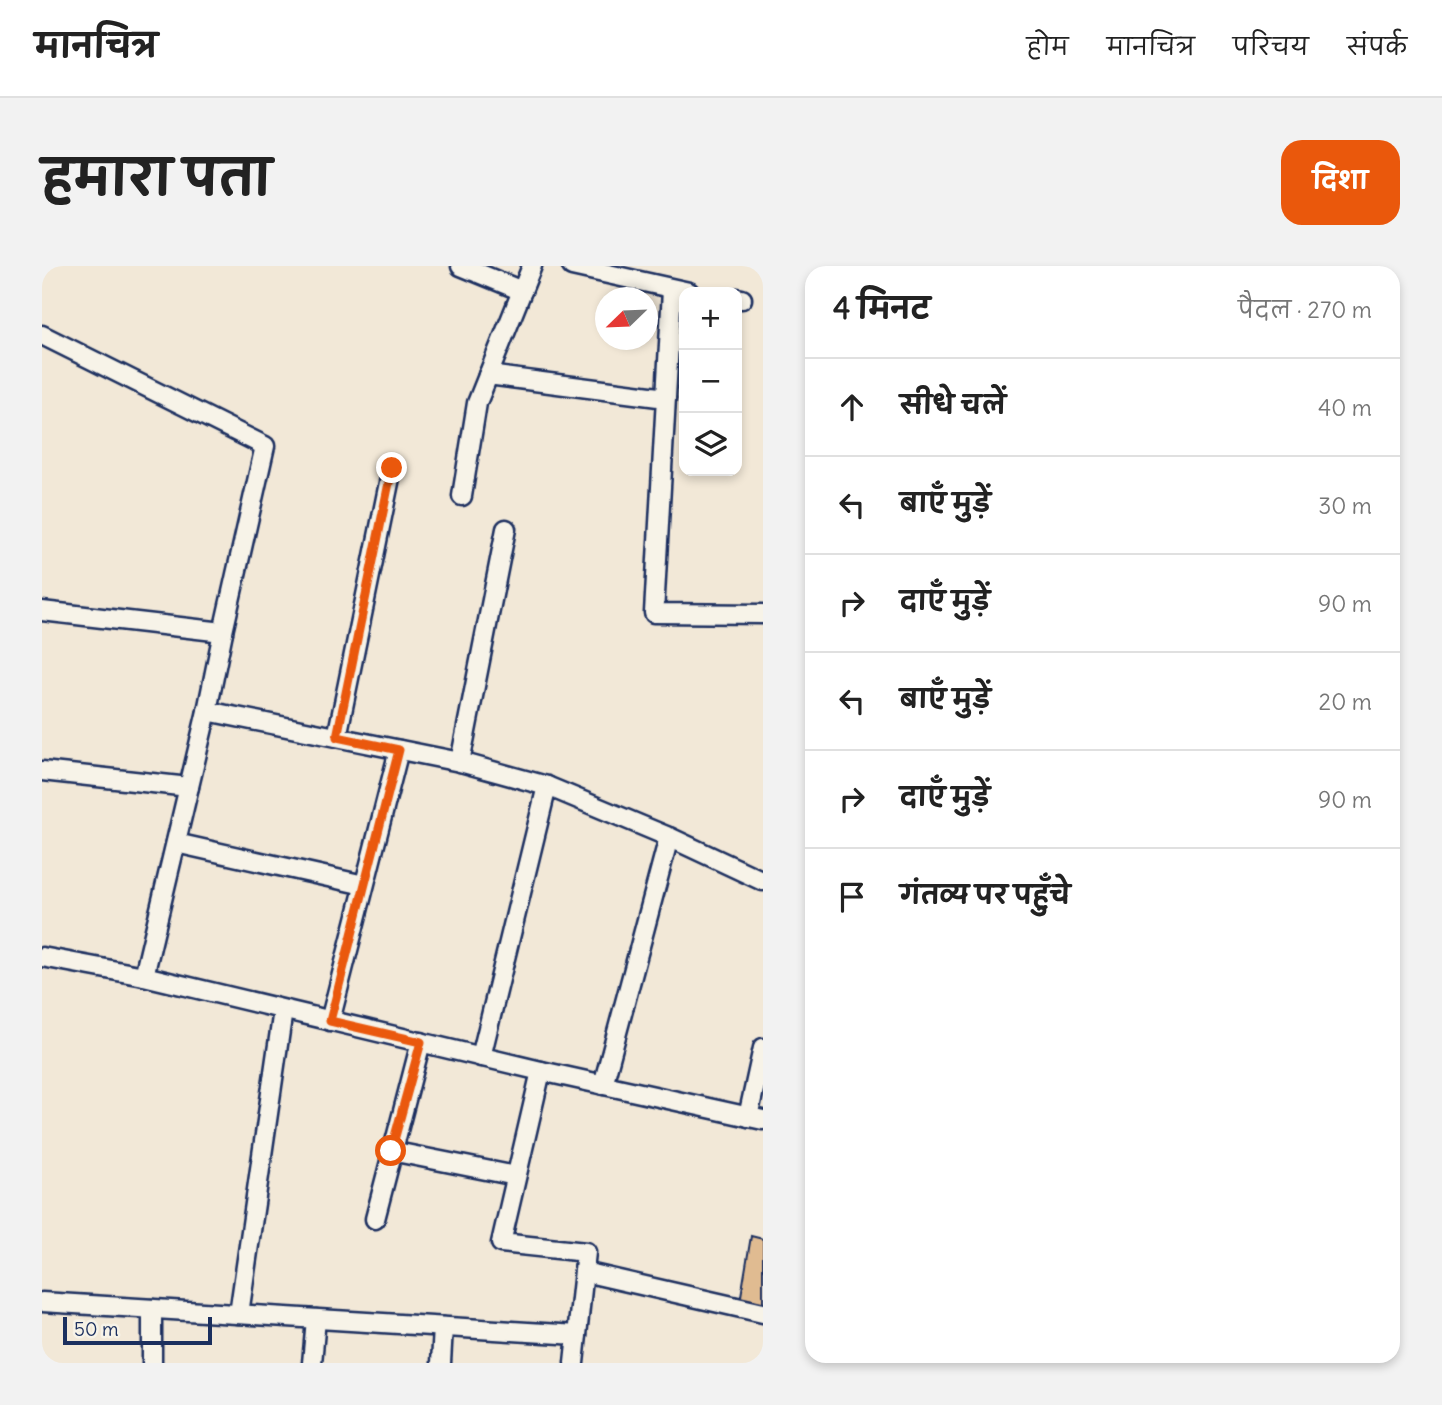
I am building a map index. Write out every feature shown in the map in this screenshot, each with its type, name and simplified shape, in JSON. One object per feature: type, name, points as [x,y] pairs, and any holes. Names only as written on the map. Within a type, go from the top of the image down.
[{"type":"street","points":[[461,266],[522,291]]},
{"type":"street","points":[[461,496],[477,403],[532,266]]},
{"type":"street","points":[[572,266],[679,291]]},
{"type":"street","points":[[679,305],[666,398],[654,613],[763,614]]},
{"type":"street","points":[[42,335],[265,446],[207,711],[144,976]]},
{"type":"street","points":[[488,375],[666,398]]},
{"type":"street","points":[[337,737],[392,468]]},
{"type":"street","points":[[460,762],[506,528]]},
{"type":"street","points":[[42,611],[223,632]]},
{"type":"street","points":[[207,711],[460,762],[547,786],[669,837],[763,881]]},
{"type":"street","points":[[330,1021],[399,750]]},
{"type":"street","points":[[42,771],[189,787]]},
{"type":"street","points":[[481,1057],[547,786]]},
{"type":"street","points":[[603,1085],[669,837]]},
{"type":"street","points":[[176,843],[364,885]]},
{"type":"street","points":[[42,957],[144,976],[755,1119],[763,1048]]},
{"type":"street","points":[[239,1314],[283,1010]]},
{"type":"street","points":[[374,1219],[421,1042]]},
{"type":"street","points":[[541,1071],[501,1243],[586,1252],[574,1363]]},
{"type":"street","points":[[391,1151],[516,1176]]},
{"type":"street","points":[[584,1272],[763,1313]]},
{"type":"street","points":[[42,1303],[577,1335]]},
{"type":"street","points":[[152,1309],[152,1363]]},
{"type":"street","points":[[312,1363],[316,1319]]},
{"type":"street","points":[[441,1363],[443,1327]]},
{"type":"building","points":[[751,1236],[763,1239],[763,1306],[740,1302]]},
{"type":"route","points":[[391,1151],[421,1042],[330,1021],[399,750],[337,737],[392,468]]}]
